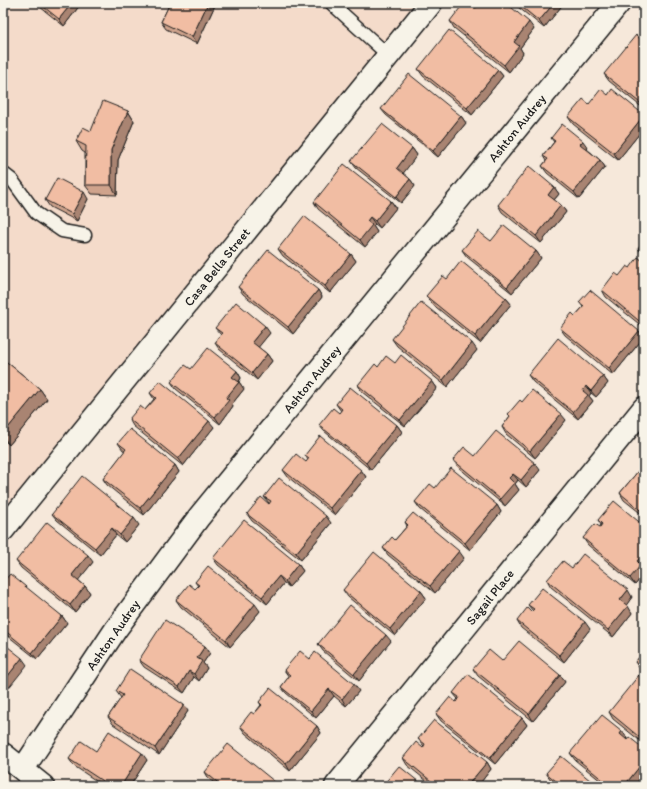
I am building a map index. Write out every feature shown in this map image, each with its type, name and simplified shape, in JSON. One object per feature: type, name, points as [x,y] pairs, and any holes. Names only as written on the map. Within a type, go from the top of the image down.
[{"type":"street","name":"Casa Bella Street","points":[[3,530],[430,3]]},
{"type":"street","name":"Ashton Audrey","points":[[23,769],[116,629],[199,517],[619,3]]},
{"type":"street","name":"Sagail Place","points":[[336,786],[644,408]]},
{"type":"street","points":[[3,754],[43,786]]},
{"type":"lane","points":[[331,3],[388,55]]},
{"type":"lane","points":[[3,173],[12,180],[36,213],[62,231],[86,235]]},
{"type":"shaded area","points":[[3,3],[444,3],[3,548]]},
{"type":"building","points":[[39,3],[72,3],[59,19]]},
{"type":"building","points":[[170,3],[208,3],[192,37],[161,22]]},
{"type":"building","points":[[464,3],[469,3],[476,8],[480,3],[506,3],[529,22],[514,42],[519,46],[504,65],[450,21]]},
{"type":"building","points":[[517,3],[554,3],[539,21]]},
{"type":"building","points":[[449,30],[498,70],[467,108],[418,69]]},
{"type":"building","points":[[636,35],[644,42],[644,106],[604,74]]},
{"type":"building","points":[[409,74],[461,116],[433,151],[381,109]]},
{"type":"building","points":[[601,89],[608,95],[612,89],[644,115],[614,153],[568,117],[583,99],[589,104]]},
{"type":"building","points":[[103,101],[128,111],[111,150],[111,185],[85,185],[86,146],[76,141],[83,127],[91,131]]},
{"type":"building","points":[[382,124],[412,148],[397,168],[410,179],[396,197],[351,161]]},
{"type":"building","points":[[562,124],[583,141],[580,144],[600,160],[574,192],[542,166],[548,159],[543,156],[555,141],[551,138]]},
{"type":"building","points":[[344,164],[391,201],[375,221],[370,217],[367,221],[372,225],[360,240],[314,202]]},
{"type":"building","points":[[529,166],[554,187],[548,195],[561,205],[536,236],[498,205]]},
{"type":"building","points":[[57,178],[84,192],[72,214],[45,200]]},
{"type":"building","points":[[304,216],[351,254],[325,286],[278,249]]},
{"type":"building","points":[[504,225],[536,251],[507,287],[462,250],[478,231],[491,241]]},
{"type":"building","points":[[644,241],[644,253],[638,248]]},
{"type":"building","points":[[268,250],[318,290],[288,327],[238,287]]},
{"type":"building","points":[[638,257],[644,262],[644,325],[602,290],[615,273],[619,276],[627,266],[630,268]]},
{"type":"building","points":[[461,261],[506,298],[475,336],[426,296],[443,276],[447,279]]},
{"type":"building","points":[[590,290],[639,331],[609,368],[560,328],[572,313],[575,316],[584,306],[579,302]]},
{"type":"building","points":[[236,302],[265,326],[252,342],[267,354],[252,373],[215,343],[222,333],[215,328]]},
{"type":"building","points":[[421,302],[472,343],[443,380],[392,339]]},
{"type":"building","points":[[558,338],[603,376],[591,391],[586,386],[583,391],[588,395],[573,412],[528,375]]},
{"type":"building","points":[[208,348],[237,371],[232,377],[239,382],[226,398],[229,400],[215,417],[171,382],[185,365],[191,369]]},
{"type":"building","points":[[401,355],[432,381],[400,420],[358,385],[375,364],[378,367],[386,356],[395,363]]},
{"type":"building","points":[[3,359],[40,389],[3,434]]},
{"type":"building","points":[[160,381],[209,421],[178,459],[129,419],[140,406],[145,410],[156,398],[150,393]]},
{"type":"building","points":[[350,387],[397,425],[366,463],[319,425],[333,408],[339,413],[342,409],[336,404]]},
{"type":"building","points":[[532,390],[561,414],[530,451],[502,427],[510,416],[508,414],[520,400],[522,402]]},
{"type":"building","points":[[130,429],[175,465],[140,508],[103,479],[126,449],[118,443]]},
{"type":"building","points":[[496,431],[535,463],[521,480],[513,474],[509,478],[514,483],[500,499],[453,460],[464,447],[475,456]]},
{"type":"building","points":[[320,436],[361,470],[330,508],[283,470],[296,454],[306,462],[309,458],[305,455]]},
{"type":"building","points":[[644,464],[644,513],[620,493]]},
{"type":"building","points":[[451,468],[497,505],[465,543],[415,502],[430,484],[435,488]]},
{"type":"building","points":[[82,476],[134,518],[120,535],[112,528],[95,548],[52,514]]},
{"type":"building","points":[[279,478],[326,516],[296,553],[247,514],[261,497],[269,504],[271,501],[264,497]]},
{"type":"building","points":[[614,501],[644,526],[644,553],[637,561],[641,565],[630,578],[583,538],[595,524],[600,527],[602,524],[598,520]]},
{"type":"building","points":[[413,513],[459,551],[430,586],[383,548],[392,537],[395,540],[408,525],[405,522]]},
{"type":"building","points":[[244,520],[298,564],[285,581],[279,576],[262,597],[213,558]]},
{"type":"building","points":[[47,522],[88,555],[72,575],[85,586],[70,605],[16,561]]},
{"type":"building","points":[[374,552],[421,591],[390,629],[343,590]]},
{"type":"building","points":[[583,554],[628,590],[620,600],[628,606],[608,630],[547,580],[563,561],[572,568]]},
{"type":"building","points":[[208,566],[255,604],[226,640],[176,600],[189,584],[195,589],[199,585],[195,582]]},
{"type":"building","points":[[10,574],[62,616],[32,653],[3,629],[3,582]]},
{"type":"building","points":[[542,588],[585,622],[559,655],[517,621],[527,608],[531,612],[534,609],[528,605]]},
{"type":"building","points":[[350,605],[386,635],[354,674],[318,644]]},
{"type":"building","points":[[165,620],[205,646],[197,658],[202,661],[194,674],[189,671],[179,687],[139,660]]},
{"type":"building","points":[[519,641],[560,675],[529,714],[473,669],[489,650],[502,661]]},
{"type":"building","points":[[3,643],[22,658],[3,682]]},
{"type":"building","points":[[300,651],[310,659],[315,652],[354,684],[342,699],[329,689],[311,711],[281,687],[290,675],[284,670]]},
{"type":"building","points":[[644,652],[644,670],[635,662]]},
{"type":"building","points":[[130,669],[184,705],[155,748],[108,717],[123,695],[116,691]]},
{"type":"building","points":[[468,674],[522,718],[490,758],[436,714],[450,697],[456,702],[459,697],[453,693]]},
{"type":"building","points":[[639,675],[644,679],[644,741],[609,712]]},
{"type":"building","points":[[270,688],[317,726],[286,764],[240,726],[251,712],[254,714],[262,705],[259,702]]},
{"type":"building","points":[[602,715],[622,731],[620,734],[627,740],[629,737],[644,749],[644,761],[624,786],[610,786],[570,753]]},
{"type":"building","points":[[434,720],[487,762],[467,786],[437,786],[403,758],[416,742],[423,748],[425,744],[418,739]]},
{"type":"building","points":[[109,731],[142,753],[121,786],[110,786],[69,759],[81,741],[96,751]]},
{"type":"building","points":[[228,744],[275,782],[271,786],[222,786],[205,772]]},
{"type":"building","points":[[561,756],[597,786],[560,786],[561,785],[546,773]]},
{"type":"building","points":[[399,766],[424,786],[386,786],[384,784]]}]
